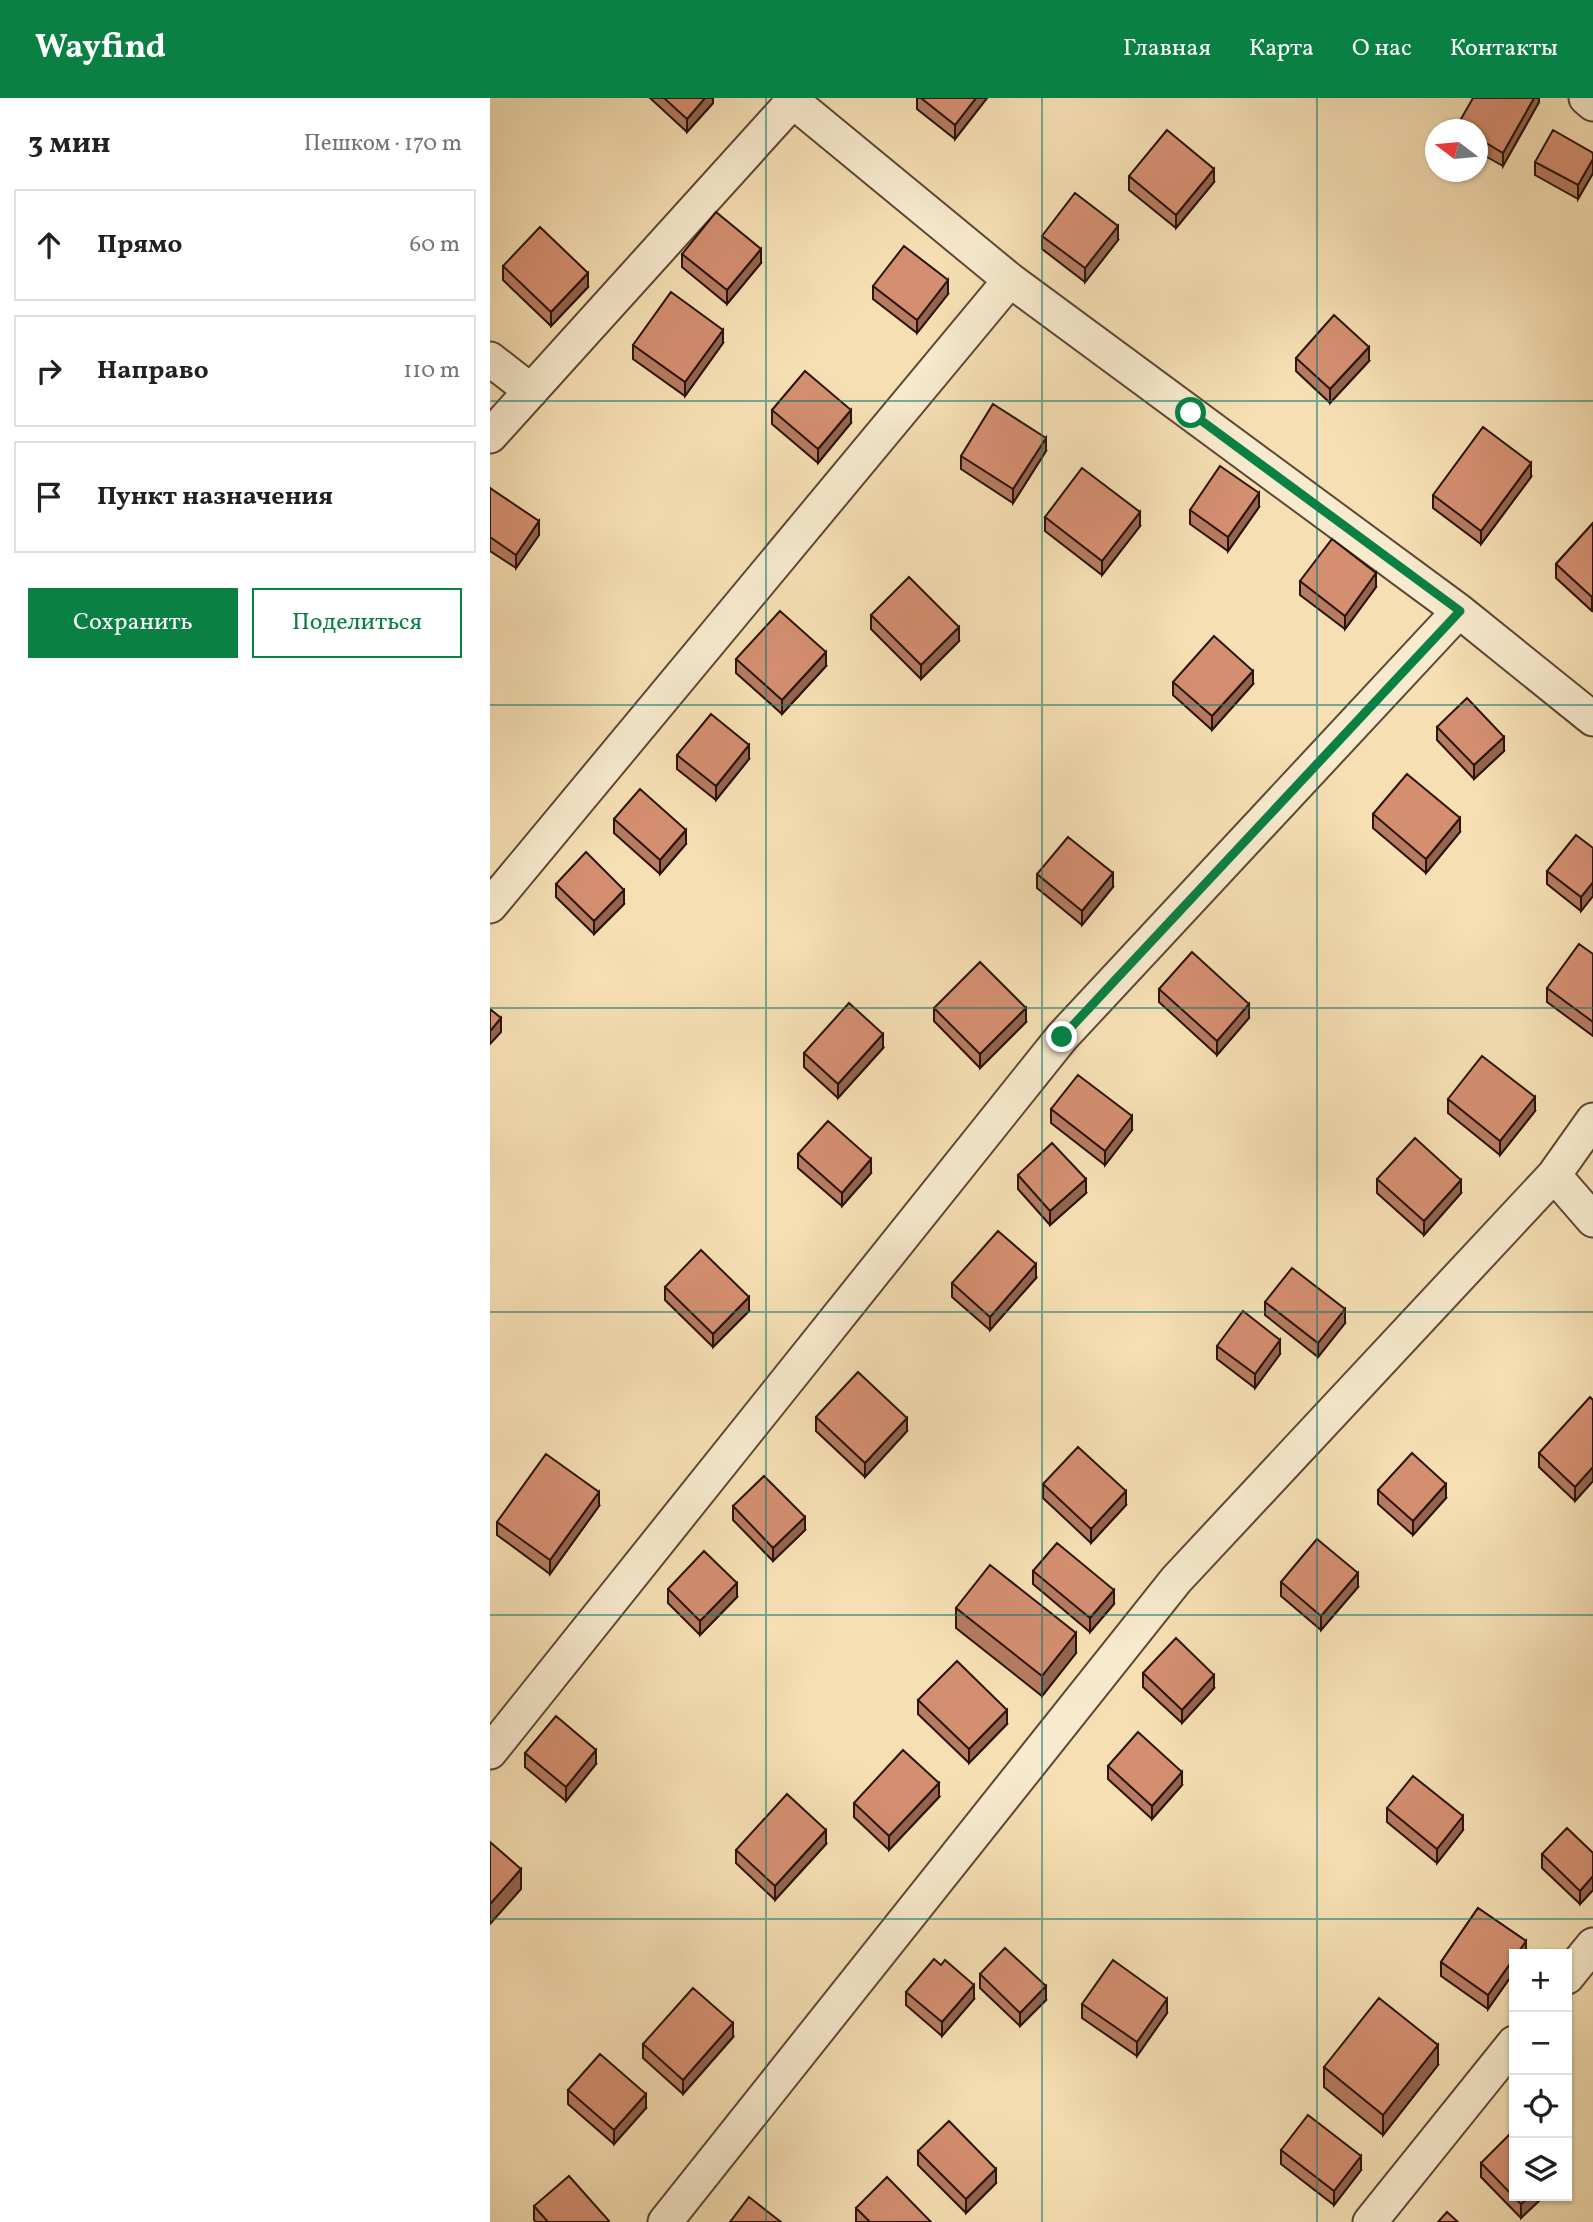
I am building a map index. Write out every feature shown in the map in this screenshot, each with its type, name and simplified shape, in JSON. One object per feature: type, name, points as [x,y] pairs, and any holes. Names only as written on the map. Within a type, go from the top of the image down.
[{"type":"street","points":[[1586,98],[1593,104]]},
{"type":"street","points":[[490,436],[791,100],[1010,280],[1460,611],[1593,719]]},
{"type":"street","points":[[490,906],[1010,280]]},
{"type":"street","points":[[490,359],[531,391]]},
{"type":"street","points":[[490,1752],[1062,1037],[1460,611]]},
{"type":"street","points":[[665,2222],[1176,1580],[1554,1175],[1593,1120]]},
{"type":"street","points":[[1554,1175],[1593,1220]]},
{"type":"street","points":[[1572,1971],[1593,1945]]},
{"type":"street","points":[[1370,2222],[1509,2048]]},
{"type":"building","points":[[664,98],[705,98],[687,119]]},
{"type":"building","points":[[921,98],[976,98],[955,125]]},
{"type":"building","points":[[1473,98],[1534,98],[1503,153],[1488,144],[1488,119],[1461,119]]},
{"type":"building","points":[[1167,130],[1214,169],[1176,215],[1129,176]]},
{"type":"building","points":[[1553,130],[1593,153],[1593,159],[1578,185],[1535,162]]},
{"type":"building","points":[[1075,193],[1118,226],[1085,268],[1042,236]]},
{"type":"building","points":[[716,212],[761,249],[727,290],[682,254]]},
{"type":"building","points":[[540,227],[588,273],[551,312],[503,266]]},
{"type":"building","points":[[904,246],[948,280],[917,320],[873,286]]},
{"type":"building","points":[[671,292],[723,330],[685,382],[633,345]]},
{"type":"building","points":[[1334,315],[1369,347],[1330,389],[1296,358]]},
{"type":"building","points":[[805,371],[851,410],[818,449],[772,410]]},
{"type":"building","points":[[993,404],[1046,438],[1013,489],[961,456]]},
{"type":"building","points":[[1483,427],[1531,463],[1481,531],[1433,495]]},
{"type":"building","points":[[1220,466],[1259,493],[1228,537],[1190,510]]},
{"type":"building","points":[[1082,468],[1140,512],[1102,561],[1045,517]]},
{"type":"building","points":[[490,488],[539,521],[516,555],[490,537]]},
{"type":"building","points":[[1593,523],[1593,595],[1592,597],[1556,564]]},
{"type":"building","points":[[1332,539],[1376,573],[1345,616],[1300,581]]},
{"type":"building","points":[[909,577],[959,627],[921,665],[871,615]]},
{"type":"building","points":[[780,611],[826,652],[782,700],[736,659]]},
{"type":"building","points":[[1214,636],[1253,671],[1212,716],[1173,682]]},
{"type":"building","points":[[1467,698],[1504,737],[1474,765],[1437,727]]},
{"type":"building","points":[[711,714],[749,745],[716,786],[677,755]]},
{"type":"building","points":[[1407,774],[1460,818],[1426,859],[1373,814]]},
{"type":"building","points":[[640,789],[686,830],[660,860],[614,819]]},
{"type":"building","points":[[1576,835],[1593,848],[1593,882],[1581,897],[1547,871]]},
{"type":"building","points":[[1068,837],[1113,873],[1082,911],[1037,874]]},
{"type":"building","points":[[586,852],[624,890],[594,921],[556,884]]},
{"type":"building","points":[[1579,944],[1593,954],[1593,1022],[1547,988]]},
{"type":"building","points":[[1192,952],[1249,1004],[1217,1041],[1159,989]]},
{"type":"building","points":[[980,962],[1026,1008],[980,1054],[934,1008]]},
{"type":"building","points":[[849,1003],[883,1034],[838,1084],[804,1053]]},
{"type":"building","points":[[490,1009],[501,1018],[490,1031]]},
{"type":"building","points":[[1482,1056],[1535,1097],[1500,1141],[1448,1099]]},
{"type":"building","points":[[1078,1075],[1132,1116],[1105,1151],[1051,1109]]},
{"type":"building","points":[[828,1121],[871,1159],[842,1193],[798,1154]]},
{"type":"building","points":[[1415,1138],[1461,1180],[1424,1221],[1377,1179]]},
{"type":"building","points":[[1052,1143],[1086,1179],[1050,1211],[1018,1175]]},
{"type":"building","points":[[998,1231],[1036,1264],[990,1317],[952,1283]]},
{"type":"building","points":[[701,1250],[749,1297],[713,1334],[665,1287]]},
{"type":"building","points":[[1292,1268],[1345,1309],[1318,1343],[1265,1302]]},
{"type":"building","points":[[1243,1311],[1280,1340],[1255,1374],[1217,1346]]},
{"type":"building","points":[[858,1372],[907,1418],[865,1463],[816,1417]]},
{"type":"building","points":[[1590,1397],[1593,1400],[1593,1467],[1575,1487],[1539,1453]]},
{"type":"building","points":[[1078,1447],[1126,1491],[1091,1529],[1043,1484]]},
{"type":"building","points":[[1412,1453],[1446,1484],[1413,1521],[1378,1490]]},
{"type":"building","points":[[546,1454],[599,1492],[550,1560],[497,1522]]},
{"type":"building","points":[[764,1476],[805,1517],[773,1548],[733,1506]]},
{"type":"building","points":[[1317,1539],[1358,1573],[1321,1616],[1281,1582]]},
{"type":"building","points":[[1057,1543],[1114,1590],[1090,1618],[1033,1571]]},
{"type":"building","points":[[704,1551],[737,1583],[700,1621],[668,1589]]},
{"type":"building","points":[[990,1565],[1076,1633],[1042,1676],[956,1608]]},
{"type":"building","points":[[1176,1638],[1214,1675],[1182,1710],[1143,1673]]},
{"type":"building","points":[[957,1661],[1007,1710],[969,1749],[918,1700]]},
{"type":"building","points":[[556,1716],[596,1750],[566,1787],[525,1753]]},
{"type":"building","points":[[1138,1732],[1182,1772],[1152,1806],[1108,1766]]},
{"type":"building","points":[[903,1750],[939,1783],[889,1836],[854,1803]]},
{"type":"building","points":[[1413,1776],[1463,1816],[1437,1849],[1387,1808]]},
{"type":"building","points":[[787,1794],[826,1830],[775,1886],[736,1850]]},
{"type":"building","points":[[1567,1828],[1593,1853],[1593,1876],[1580,1891],[1542,1854]]},
{"type":"building","points":[[490,1842],[521,1869],[490,1904]]},
{"type":"building","points":[[1478,1908],[1526,1941],[1520,1949],[1509,1949],[1509,1965],[1488,1995],[1441,1962]]},
{"type":"building","points":[[1005,1948],[1046,1986],[1020,2013],[980,1974]]},
{"type":"building","points":[[934,1959],[941,1965],[945,1960],[974,1985],[942,2022],[906,1992]]},
{"type":"building","points":[[1113,1960],[1167,1999],[1137,2042],[1082,2004]]},
{"type":"building","points":[[693,1988],[733,2023],[683,2080],[643,2044]]},
{"type":"building","points":[[1379,1998],[1438,2045],[1383,2115],[1324,2067]]},
{"type":"building","points":[[600,2054],[646,2094],[614,2130],[568,2090]]},
{"type":"building","points":[[1308,2115],[1361,2156],[1334,2191],[1281,2150]]},
{"type":"building","points":[[949,2121],[996,2169],[966,2199],[918,2151]]},
{"type":"building","points":[[1509,2135],[1509,2192],[1481,2163]]},
{"type":"building","points":[[569,2176],[608,2222],[548,2222],[534,2206]]},
{"type":"building","points":[[887,2177],[931,2222],[870,2222],[856,2208]]},
{"type":"building","points":[[749,2197],[781,2222],[730,2222]]},
{"type":"building","points":[[1447,2212],[1458,2222],[1438,2222]]},
{"type":"route","points":[[1062,1037],[1460,611],[1191,413]]}]
